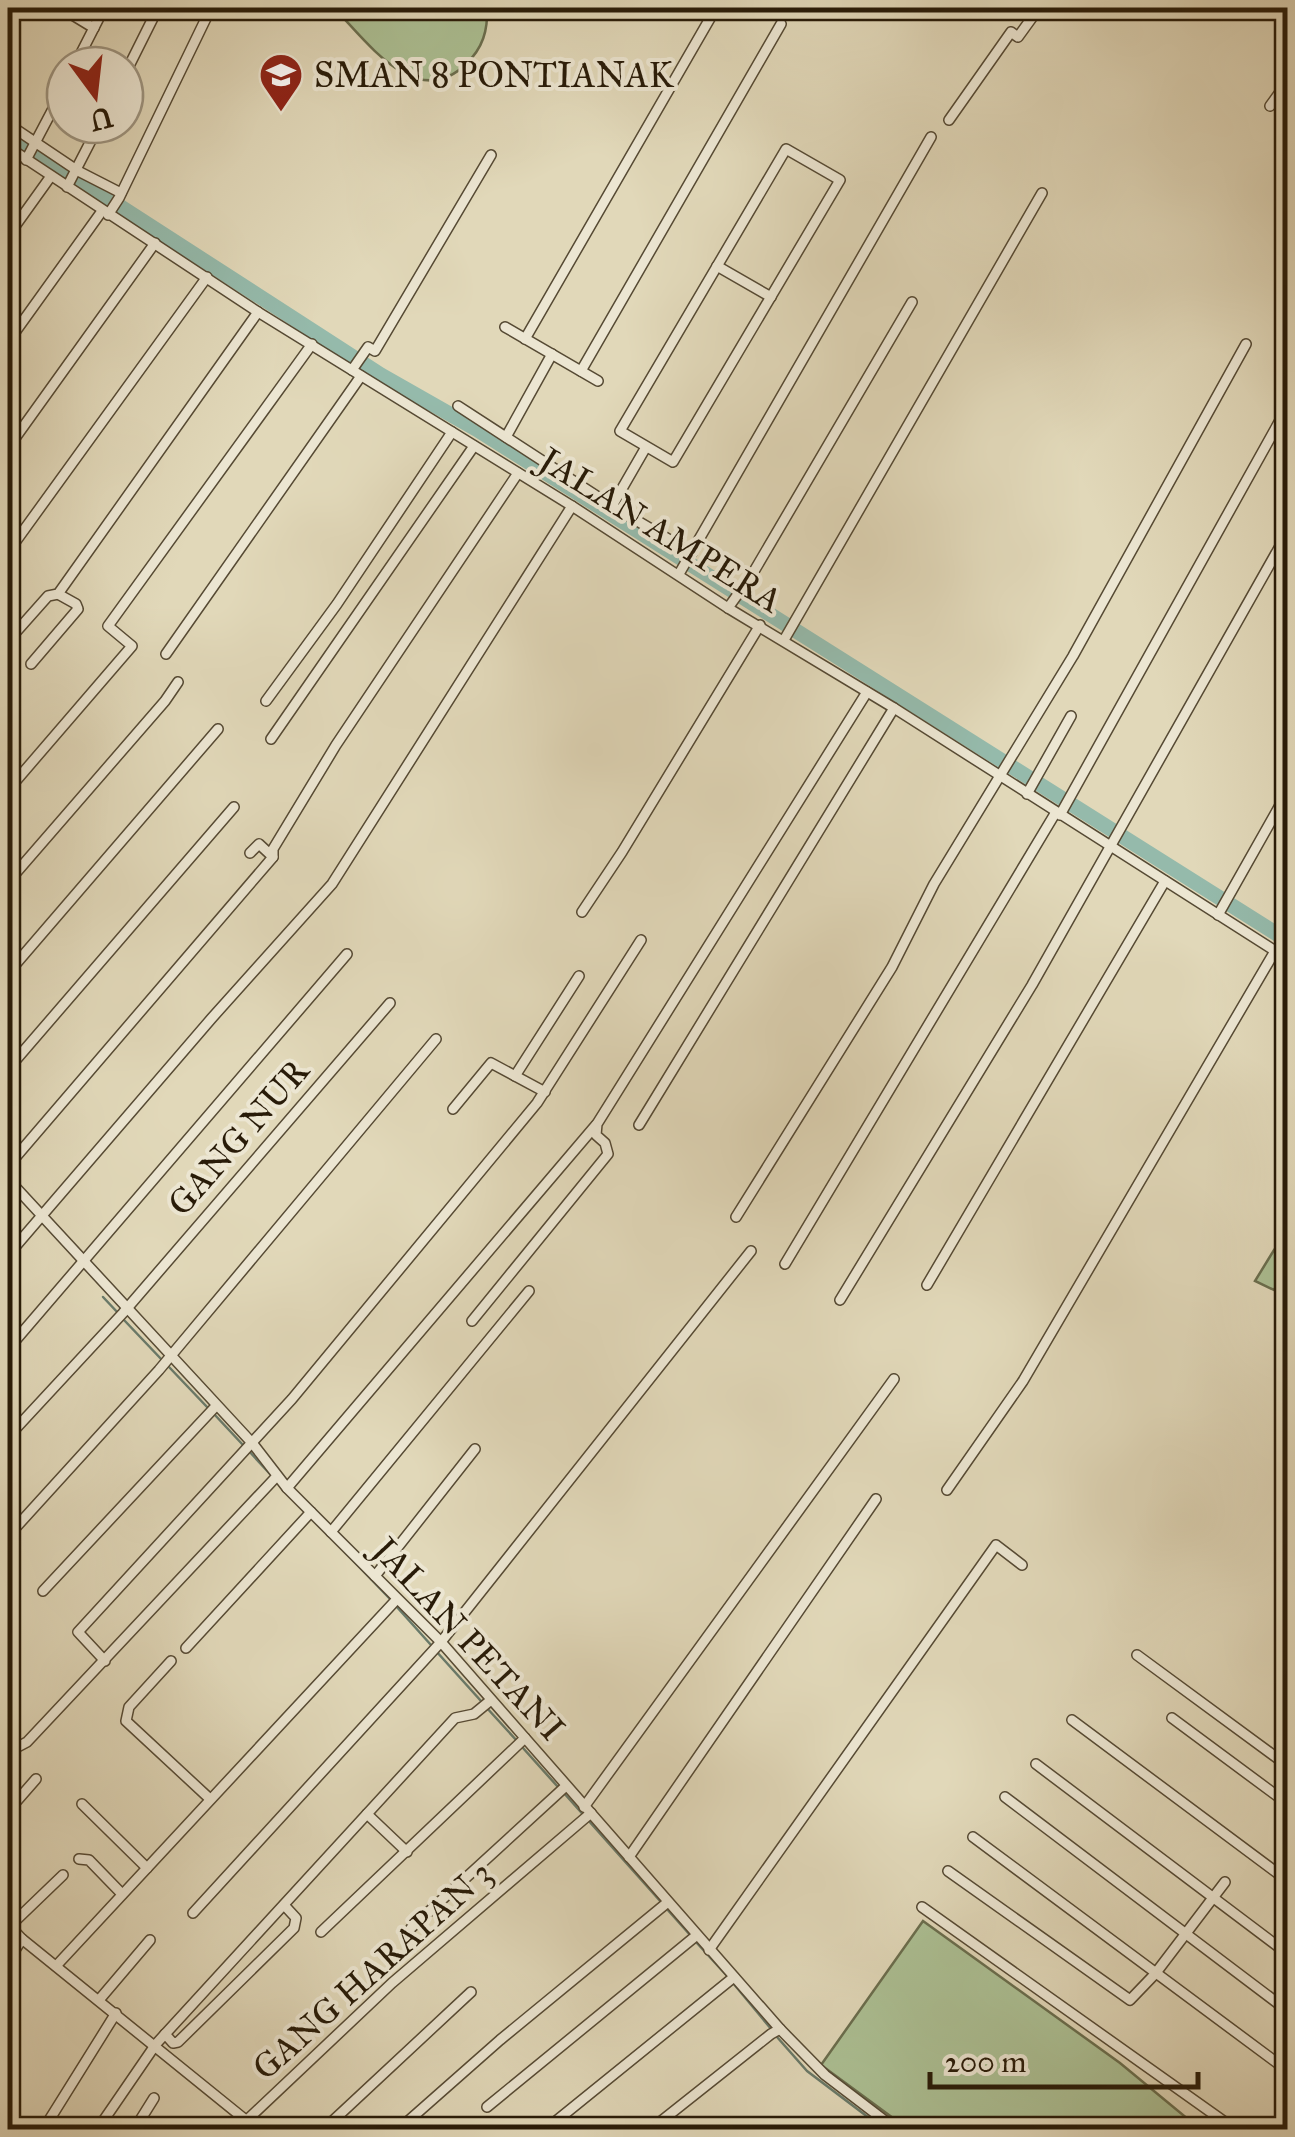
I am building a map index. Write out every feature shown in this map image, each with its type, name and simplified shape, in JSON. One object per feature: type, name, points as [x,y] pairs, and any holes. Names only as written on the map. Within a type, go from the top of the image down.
[{"type":"street","points":[[61,8],[94,28]]},
{"type":"street","points":[[86,45],[104,8]]},
{"type":"street","points":[[140,45],[158,8]]},
{"type":"street","points":[[8,342],[120,196],[211,8]]},
{"type":"street","points":[[525,338],[716,8]]},
{"type":"street","points":[[949,120],[1010,32],[1018,37],[1039,8]]},
{"type":"street","points":[[581,371],[781,24]]},
{"type":"street","points":[[1270,106],[1288,82]]},
{"type":"street","points":[[8,124],[32,151],[73,179],[120,196]]},
{"type":"street","points":[[32,151],[45,125]]},
{"type":"street","points":[[458,406],[612,506],[685,563],[931,138]]},
{"type":"street","points":[[73,179],[90,145]]},
{"type":"street","name":"JALAN AMPERA","points":[[8,147],[32,151],[51,176],[73,179],[107,212],[258,312],[474,446],[572,506],[685,563],[729,606],[760,626],[787,636],[867,692],[1059,814],[1114,839],[1165,881],[1220,912],[1288,959]]},
{"type":"street","points":[[786,149],[840,180],[673,462],[620,431],[717,266],[786,149]]},
{"type":"street","points":[[166,654],[356,370],[362,355],[368,347],[375,351],[491,155]]},
{"type":"street","points":[[8,236],[51,176]]},
{"type":"street","points":[[787,636],[1042,193]]},
{"type":"street","points":[[8,448],[155,243]]},
{"type":"street","points":[[717,266],[770,297]]},
{"type":"street","points":[[8,552],[207,277]]},
{"type":"street","points":[[729,606],[912,302]]},
{"type":"street","points":[[58,594],[258,312]]},
{"type":"street","points":[[505,327],[598,381]]},
{"type":"street","points":[[8,790],[132,646],[108,626],[312,344]]},
{"type":"street","points":[[736,1217],[892,967],[934,884],[1120,574],[1246,344]]},
{"type":"street","points":[[506,437],[552,354]]},
{"type":"street","points":[[785,1264],[1059,814],[1288,406]]},
{"type":"street","points":[[266,701],[337,604],[452,432]]},
{"type":"street","points":[[272,739],[474,446]]},
{"type":"street","points":[[612,506],[646,446]]},
{"type":"street","points":[[8,1166],[261,878],[273,857],[273,849],[336,745],[518,473]]},
{"type":"street","points":[[8,1256],[332,884],[572,506]]},
{"type":"street","points":[[840,1300],[1032,985],[1288,532]]},
{"type":"street","points":[[8,641],[48,596],[58,594],[76,604],[78,609],[31,664]]},
{"type":"street","points":[[582,912],[760,626]]},
{"type":"street","points":[[8,882],[178,682]]},
{"type":"street","points":[[287,1488],[597,1124],[867,692]]},
{"type":"street","points":[[638,1125],[894,708]]},
{"type":"street","points":[[1028,791],[1071,716]]},
{"type":"street","points":[[8,974],[218,729]]},
{"type":"street","points":[[1220,912],[1288,790]]},
{"type":"street","points":[[8,1069],[234,807]]},
{"type":"street","points":[[250,853],[259,844],[273,857]]},
{"type":"street","points":[[927,1284],[1165,881]]},
{"type":"street","points":[[104,1661],[78,1632],[253,1444],[428,1236],[545,1092],[641,940]]},
{"type":"street","points":[[947,1490],[1024,1381],[1275,951]]},
{"type":"street","points":[[8,1349],[348,954]]},
{"type":"street","points":[[515,1076],[579,976]]},
{"type":"street","name":"GANG NUR","points":[[8,1437],[126,1310],[390,1003]]},
{"type":"street","points":[[8,1536],[169,1359],[436,1038]]},
{"type":"street","points":[[453,1108],[491,1062],[545,1092]]},
{"type":"street","points":[[472,1321],[608,1154],[605,1143],[596,1135],[597,1124]]},
{"type":"street","name":"JALAN PETANI","points":[[8,1179],[84,1260],[212,1410],[253,1444],[274,1479],[376,1576],[392,1603],[490,1702],[561,1790],[628,1857],[776,2031],[824,2075],[897,2130]]},
{"type":"street","points":[[193,1913],[437,1646],[751,1251]]},
{"type":"street","points":[[332,1532],[529,1291]]},
{"type":"street","name":"GANG HARAPAN 3","points":[[246,2120],[392,1984],[586,1814],[894,1379]]},
{"type":"street","points":[[43,1590],[212,1410]]},
{"type":"street","points":[[376,1576],[474,1448]]},
{"type":"street","points":[[8,1752],[27,1742],[274,1479]]},
{"type":"street","points":[[628,1857],[876,1500]]},
{"type":"street","points":[[186,1648],[311,1512]]},
{"type":"street","points":[[710,1950],[996,1545],[1022,1565]]},
{"type":"street","points":[[56,1966],[392,1603]]},
{"type":"street","points":[[1137,1656],[1288,1766]]},
{"type":"street","points":[[171,1661],[128,1706],[126,1721],[210,1799]]},
{"type":"street","points":[[98,2130],[156,2044],[366,1814],[455,1718],[474,1714],[490,1702]]},
{"type":"street","points":[[1172,1718],[1288,1804]]},
{"type":"street","points":[[1072,1720],[1288,1881]]},
{"type":"street","points":[[322,1932],[523,1740]]},
{"type":"street","points":[[1036,1764],[1288,1954]]},
{"type":"street","points":[[8,1810],[36,1778]]},
{"type":"street","points":[[411,1928],[561,1790]]},
{"type":"street","points":[[1005,1797],[1288,2012]]},
{"type":"street","points":[[82,1804],[146,1868]]},
{"type":"street","points":[[366,1814],[407,1852]]},
{"type":"street","points":[[973,1837],[1288,2071]]},
{"type":"street","points":[[79,1859],[88,1860],[122,1894]]},
{"type":"street","points":[[948,1872],[1126,2000],[1134,1999],[1155,1974],[1225,1882]]},
{"type":"street","points":[[64,1875],[9,1925],[258,2130]]},
{"type":"street","points":[[165,2034],[172,2043],[178,2042],[286,1935],[297,1921],[284,1904]]},
{"type":"street","points":[[398,2130],[500,2040],[665,1905]]},
{"type":"street","points":[[922,1907],[1236,2130]]},
{"type":"street","points":[[270,1919],[274,1931],[286,1935]]},
{"type":"street","points":[[487,2108],[694,1937]]},
{"type":"street","points":[[8,1961],[22,1939]]},
{"type":"street","points":[[99,2000],[150,1940]]},
{"type":"street","points":[[545,2130],[734,1977]]},
{"type":"street","points":[[324,2130],[471,1992]]},
{"type":"street","points":[[42,2130],[116,2013]]},
{"type":"street","points":[[650,2130],[776,2031]]},
{"type":"street","points":[[134,2130],[154,2098]]},
{"type":"green space","points":[[334,8],[487,8],[487,24],[480,45],[466,64],[447,77],[429,80],[393,66]]},
{"type":"green space","points":[[1274,1250],[1287,1257],[1287,1268],[1274,1290],[1255,1281]]},
{"type":"green space","points":[[923,1921],[1120,2063],[1200,2129],[908,2129],[821,2065]]},
{"type":"waterway","points":[[8,134],[381,375],[476,429],[1288,941]]},
{"type":"waterway","points":[[103,1297],[119,1314]]},
{"type":"waterway","points":[[124,1320],[163,1361]]},
{"type":"waterway","points":[[169,1367],[208,1408]]},
{"type":"waterway","points":[[214,1414],[243,1445]]},
{"type":"waterway","points":[[248,1450],[270,1474]]},
{"type":"waterway","points":[[345,1552],[391,1600]]},
{"type":"waterway","points":[[396,1606],[431,1645]]},
{"type":"waterway","points":[[436,1651],[481,1701]]},
{"type":"waterway","points":[[486,1707],[518,1742]]},
{"type":"waterway","points":[[523,1748],[558,1787]]},
{"type":"waterway","points":[[563,1792],[661,1902]]},
{"type":"waterway","points":[[666,1908],[691,1936]]},
{"type":"waterway","points":[[696,1942],[728,1977]]},
{"type":"waterway","points":[[733,1983],[772,2030]]},
{"type":"waterway","points":[[777,2037],[807,2071],[885,2130]]},
{"type":"place","name":"SMAN 8 PONTIANAK","points":[[281,113]]}]
